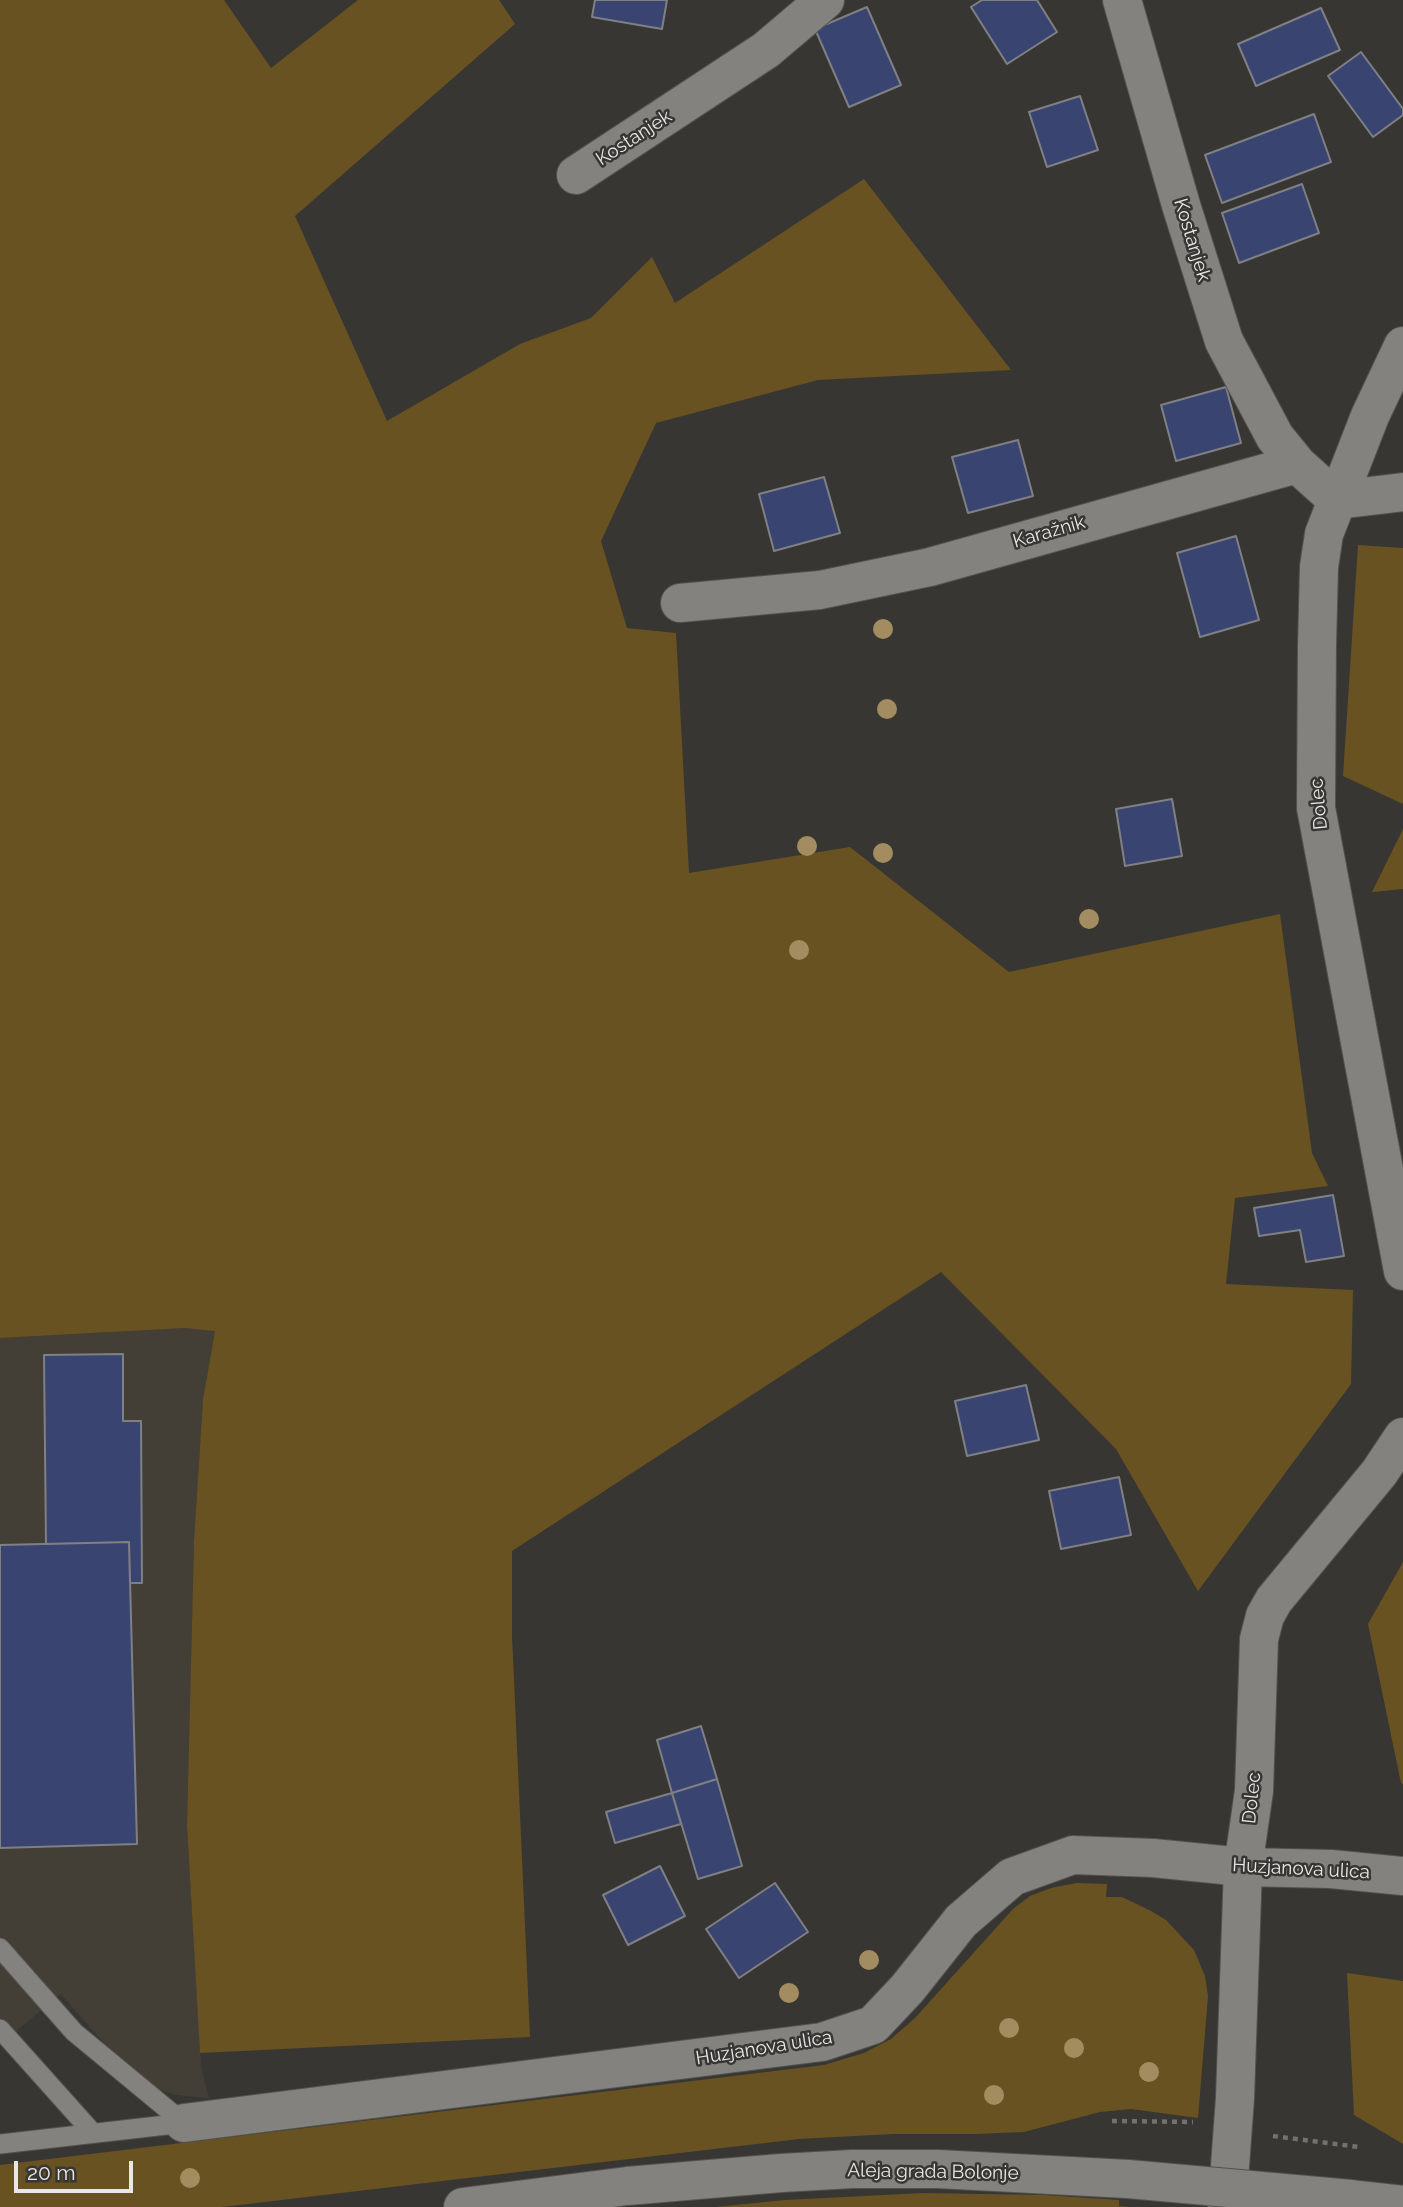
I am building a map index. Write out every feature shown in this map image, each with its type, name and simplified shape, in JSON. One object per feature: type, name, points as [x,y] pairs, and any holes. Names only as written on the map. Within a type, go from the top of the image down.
[{"type":"street","name":"Kostanjek","points":[[576,176],[766,50],[825,0]]},
{"type":"street","name":"Kostanjek","points":[[1122,0],[1181,205],[1224,341],[1275,437],[1297,464]]},
{"type":"street","name":"Dolec","points":[[1403,346],[1370,416],[1324,534],[1320,567],[1316,808],[1403,1271]]},
{"type":"street","points":[[1297,464],[1337,500],[1403,492]]},
{"type":"street","name":"Karažnik","points":[[680,603],[820,590],[930,568],[1297,464]]},
{"type":"street","name":"Dolec","points":[[1227,2207],[1235,2098],[1243,1867],[1254,1791],[1259,1639],[1265,1616],[1274,1600],[1379,1473],[1403,1437]]},
{"type":"street","name":"Huzjanova ulica","points":[[184,2123],[822,2042],[873,2025],[907,1989],[961,1921],[1012,1877],[1073,1855],[1153,1858],[1243,1867],[1331,1869],[1403,1876]]},
{"type":"street","name":"Aleja grada Bolonje","points":[[463,2207],[627,2186],[852,2169],[938,2169],[1128,2179],[1403,2205]]},
{"type":"lane","points":[[0,1948],[74,2032],[184,2123]]},
{"type":"lane","points":[[0,2029],[93,2133]]},
{"type":"lane","points":[[0,2144],[184,2123]]},
{"type":"path","points":[[1112,2121],[1204,2122]]},
{"type":"path","points":[[1272,2136],[1359,2147]]},
{"type":"shaded area","points":[[0,0],[224,0],[271,68],[358,0],[499,0],[515,24],[295,216],[387,421],[520,344],[591,318],[652,257],[675,303],[864,179],[1011,370],[818,380],[656,423],[601,541],[627,628],[676,633],[689,873],[850,847],[1009,972],[1280,914],[1312,1153],[1328,1186],[1235,1198],[1226,1284],[1353,1290],[1351,1384],[1198,1591],[1116,1449],[941,1272],[512,1551],[512,1636],[530,2037],[200,2053],[187,1825],[194,1541],[203,1399],[215,1331],[185,1328],[0,1338]]},
{"type":"shaded area","points":[[1358,545],[1403,548],[1403,804],[1343,776]]},
{"type":"shaded area","points":[[1403,829],[1403,889],[1372,892]]},
{"type":"shaded area","points":[[185,1328],[215,1330],[203,1399],[194,1541],[187,1825],[201,2066],[209,2098],[176,2095],[148,2086],[134,2077],[61,1994],[0,2044],[0,1338]]},
{"type":"shaded area","points":[[1403,1562],[1403,1784],[1368,1624]]},
{"type":"shaded area","points":[[1077,1883],[1107,1884],[1106,1897],[1122,1897],[1166,1920],[1194,1950],[1205,1976],[1208,1996],[1198,2118],[1131,2109],[1100,2112],[1024,2132],[799,2139],[222,2207],[0,2207],[0,2165],[824,2065],[864,2053],[891,2039],[915,2018],[1013,1909],[1030,1896],[1051,1888]]},
{"type":"shaded area","points":[[1347,1973],[1403,1981],[1403,2144],[1354,2115]]},
{"type":"shaded area","points":[[923,2193],[1044,2195],[1119,2200],[1119,2206],[1129,2207],[716,2207],[785,2200]]},
{"type":"building","points":[[595,0],[667,0],[662,29],[592,17]]},
{"type":"building","points":[[982,0],[1037,0],[1057,32],[1007,64],[971,7]]},
{"type":"building","points":[[867,7],[901,85],[849,107],[815,29]]},
{"type":"building","points":[[1321,8],[1340,50],[1256,86],[1238,44]]},
{"type":"building","points":[[1361,52],[1403,109],[1403,115],[1373,137],[1328,76]]},
{"type":"building","points":[[1080,96],[1098,150],[1047,167],[1029,112]]},
{"type":"building","points":[[1314,114],[1331,162],[1222,203],[1205,155]]},
{"type":"building","points":[[1302,184],[1319,233],[1239,263],[1222,213]]},
{"type":"building","points":[[1226,387],[1241,443],[1176,461],[1161,405]]},
{"type":"building","points":[[1018,440],[1033,496],[968,513],[952,457]]},
{"type":"building","points":[[824,477],[840,533],[774,551],[759,494]]},
{"type":"building","points":[[1236,536],[1259,620],[1200,637],[1177,553]]},
{"type":"building","points":[[1172,799],[1182,856],[1125,866],[1116,809]]},
{"type":"building","points":[[1333,1195],[1344,1256],[1306,1262],[1300,1230],[1259,1236],[1254,1208]]},
{"type":"building","points":[[123,1354],[123,1421],[141,1421],[142,1583],[130,1583],[129,1542],[46,1544],[44,1355]]},
{"type":"building","points":[[1026,1385],[1039,1440],[967,1456],[955,1401]]},
{"type":"building","points":[[1119,1477],[1131,1535],[1061,1549],[1049,1491]]},
{"type":"building","points":[[129,1542],[137,1844],[0,1848],[0,1545]]},
{"type":"building","points":[[701,1726],[717,1779],[672,1793],[657,1740]]},
{"type":"building","points":[[717,1779],[742,1866],[698,1879],[672,1793]]},
{"type":"building","points":[[672,1793],[681,1824],[615,1843],[606,1812]]},
{"type":"building","points":[[660,1866],[685,1916],[628,1945],[603,1895]]},
{"type":"building","points":[[775,1883],[808,1932],[739,1978],[706,1929]]}]
